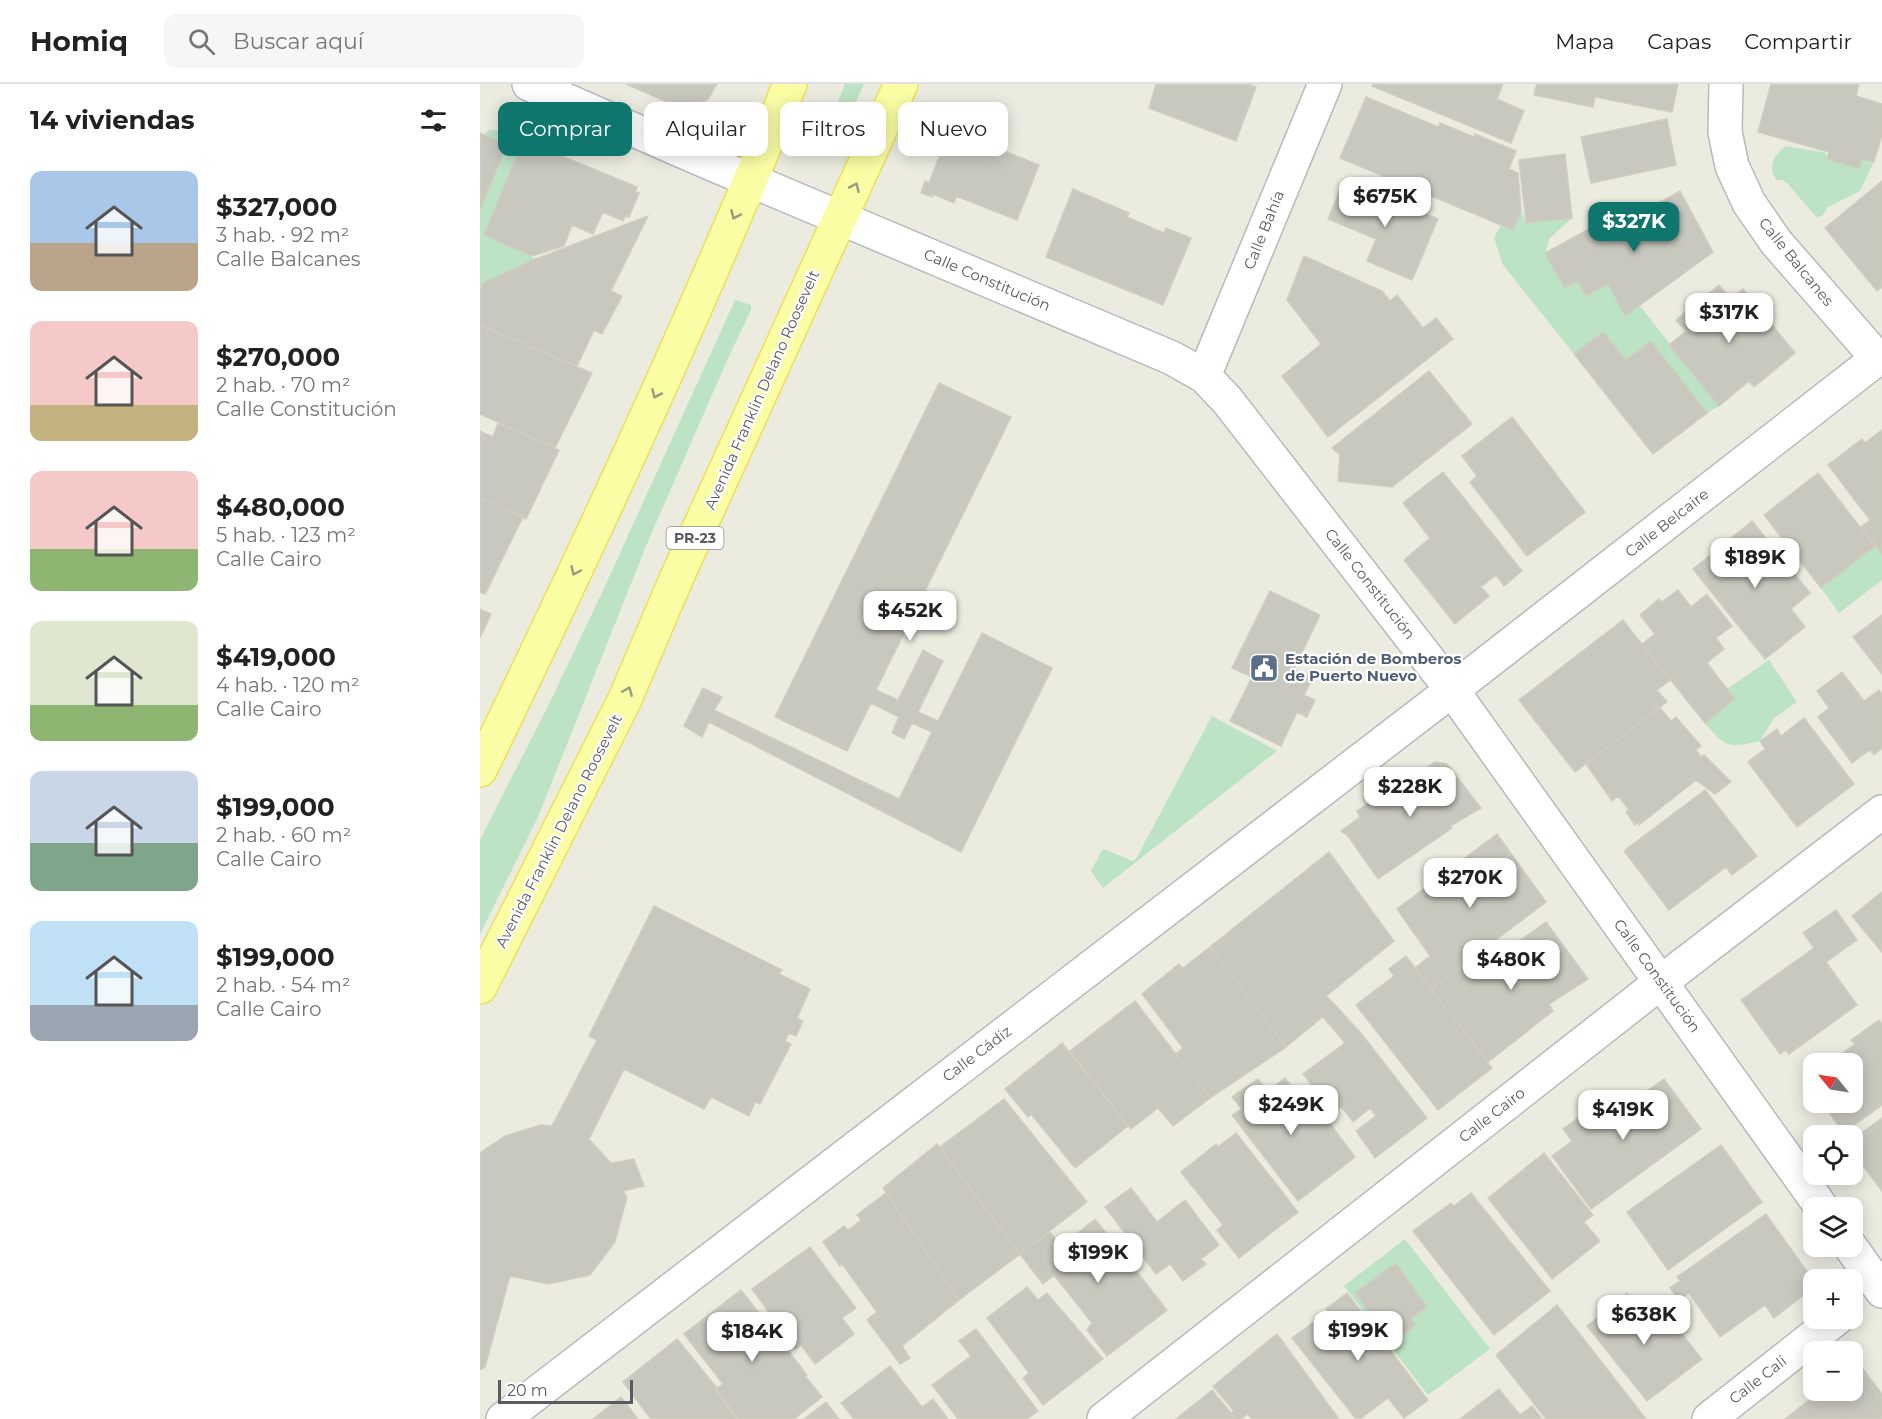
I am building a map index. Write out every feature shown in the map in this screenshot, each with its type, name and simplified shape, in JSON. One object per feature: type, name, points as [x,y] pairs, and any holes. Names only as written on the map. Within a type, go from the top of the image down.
[{"type":"main road","points":[[480,770],[581,558],[751,180],[790,84]]},
{"type":"main road","name":"Avenida Franklin Delano Roosevelt","points":[[480,987],[625,699],[677,577],[901,84]]},
{"type":"street","name":"Calle Constitución","points":[[529,84],[1172,358],[1204,376],[1227,400],[1452,690],[1814,1197]]},
{"type":"street","name":"Calle Bahía","points":[[1204,376],[1325,84]]},
{"type":"street","name":"Calle Balcanes","points":[[1726,84],[1725,132],[1732,166],[1749,203],[1776,242],[1880,357]]},
{"type":"street","name":"Calle Belcaire","points":[[1452,690],[1880,357]]},
{"type":"street","name":"Calle Cádiz","points":[[503,1419],[1452,690]]},
{"type":"street","name":"Calle Cairo","points":[[1104,1419],[1661,982],[1882,812]]},
{"type":"street","points":[[1858,1257],[1881,1287],[1863,1299]]},
{"type":"street","name":"Calle Cali","points":[[1709,1419],[1823,1329]]},
{"type":"green space","points":[[845,84],[864,84],[856,102],[838,102]]},
{"type":"green space","points":[[490,130],[498,131],[498,141],[484,134]]},
{"type":"green space","points":[[1786,146],[1826,153],[1827,159],[1859,168],[1862,159],[1874,162],[1860,191],[1828,207],[1822,216],[1816,217],[1788,184],[1782,180],[1776,180],[1772,170],[1773,161]]},
{"type":"green space","points":[[502,156],[516,156],[484,235],[532,256],[533,260],[480,292],[480,210]]},
{"type":"green space","points":[[1521,211],[1526,223],[1572,218],[1550,238],[1545,253],[1564,288],[1578,281],[1587,296],[1608,284],[1625,316],[1640,306],[1719,406],[1707,413],[1651,341],[1626,360],[1603,332],[1574,354],[1503,265],[1494,238],[1501,225],[1513,230]]},
{"type":"green space","points":[[735,300],[751,305],[751,310],[646,546],[538,817],[480,934],[480,840],[551,700],[606,584]]},
{"type":"green space","points":[[1875,546],[1882,555],[1882,580],[1839,613],[1821,588]]},
{"type":"green space","points":[[1769,660],[1797,702],[1774,718],[1760,741],[1740,745],[1723,742],[1705,723],[1734,699],[1727,689]]},
{"type":"green space","points":[[1212,716],[1277,751],[1103,888],[1091,871],[1102,850],[1132,861],[1136,859]]},
{"type":"green space","points":[[1405,1239],[1490,1349],[1428,1395],[1344,1286]]},
{"type":"building","points":[[626,84],[717,84],[708,99],[703,102],[667,102]]},
{"type":"building","points":[[1156,84],[1248,84],[1256,87],[1236,141],[1149,108]]},
{"type":"building","points":[[1373,84],[1503,84],[1497,99],[1524,111],[1511,143],[1372,86]]},
{"type":"building","points":[[1537,84],[1678,84],[1672,112],[1595,97],[1593,107],[1534,95]]},
{"type":"building","points":[[1771,84],[1859,84],[1856,96],[1882,104],[1882,135],[1874,162],[1862,159],[1859,169],[1827,159],[1829,152],[1758,132]]},
{"type":"building","points":[[1366,97],[1438,127],[1440,123],[1516,151],[1509,169],[1518,173],[1521,211],[1513,230],[1340,158]]},
{"type":"building","points":[[1667,119],[1676,165],[1591,183],[1581,137]]},
{"type":"building","points":[[480,133],[498,141],[498,156],[502,156],[480,210]]},
{"type":"building","points":[[1008,152],[1039,165],[1017,220],[956,196],[954,203],[933,194],[932,197],[921,193],[925,181],[929,183],[940,156],[1008,156]]},
{"type":"building","points":[[1565,154],[1572,218],[1526,223],[1519,160]]},
{"type":"building","points":[[516,156],[562,156],[637,187],[635,192],[639,193],[629,217],[625,216],[623,221],[603,212],[593,234],[572,225],[564,246],[532,256],[484,235]]},
{"type":"building","points":[[1344,180],[1438,219],[1412,280],[1367,261],[1376,239],[1328,219]]},
{"type":"building","points":[[1882,181],[1882,287],[1877,291],[1825,228]]},
{"type":"building","points":[[1073,189],[1129,213],[1127,217],[1164,233],[1166,228],[1191,238],[1163,305],[1046,257]]},
{"type":"building","points":[[1680,191],[1713,252],[1625,316],[1608,284],[1586,296],[1578,281],[1564,288],[1545,253],[1620,212],[1625,222]]},
{"type":"building","points":[[648,216],[611,291],[622,296],[602,334],[594,330],[577,366],[480,325],[480,292],[483,283],[533,260]]},
{"type":"building","points":[[1304,256],[1382,291],[1390,301],[1397,295],[1423,328],[1436,318],[1453,339],[1328,437],[1282,376],[1321,344],[1287,300]]},
{"type":"building","points":[[1719,285],[1731,299],[1743,289],[1795,353],[1754,387],[1749,381],[1719,406],[1669,345],[1686,331],[1676,320]]},
{"type":"building","points":[[480,325],[592,373],[555,448],[480,414]]},
{"type":"building","points":[[1603,332],[1626,360],[1651,341],[1707,413],[1653,454],[1574,354]]},
{"type":"building","points":[[1429,371],[1472,424],[1392,487],[1338,481],[1340,455],[1332,448]]},
{"type":"building","points":[[939,383],[1011,417],[876,690],[898,700],[923,650],[943,661],[918,712],[938,721],[982,633],[1052,668],[961,852],[709,722],[702,737],[684,726],[703,688],[722,697],[714,710],[899,799],[932,732],[912,723],[904,739],[892,733],[899,717],[871,703],[847,751],[775,717]]},
{"type":"building","points":[[1512,417],[1585,512],[1527,556],[1470,482],[1477,476],[1462,456]]},
{"type":"building","points":[[498,423],[559,450],[526,519],[480,498],[480,431],[493,437]]},
{"type":"building","points":[[1882,430],[1882,554],[1861,527],[1870,520],[1828,465],[1862,439],[1865,443]]},
{"type":"building","points":[[1443,472],[1522,571],[1504,586],[1496,575],[1481,587],[1489,596],[1455,624],[1404,560],[1430,538],[1403,503]]},
{"type":"building","points":[[1818,473],[1875,546],[1821,588],[1764,515]]},
{"type":"building","points":[[480,498],[523,517],[485,594],[480,592]]},
{"type":"building","points":[[1752,521],[1810,593],[1791,609],[1805,627],[1765,659],[1693,569]]},
{"type":"building","points":[[1678,590],[1691,607],[1707,594],[1732,626],[1716,638],[1724,649],[1707,663],[1735,699],[1705,723],[1642,644],[1655,634],[1640,615],[1659,599],[1662,602]]},
{"type":"building","name":"Estación de Bomberos de Puerto Nuevo","points":[[1270,591],[1320,615],[1294,669],[1313,678],[1304,695],[1315,700],[1307,717],[1297,712],[1281,746],[1230,721],[1252,677],[1232,668]]},
{"type":"building","points":[[480,609],[491,614],[480,638]]},
{"type":"building","points":[[1882,615],[1882,674],[1853,637]]},
{"type":"building","points":[[1623,620],[1670,680],[1657,690],[1667,702],[1575,772],[1519,700]]},
{"type":"building","points":[[1842,672],[1864,701],[1879,690],[1882,694],[1882,748],[1874,755],[1870,750],[1852,763],[1818,717],[1829,708],[1817,691]]},
{"type":"building","points":[[1659,707],[1671,721],[1676,717],[1701,746],[1696,750],[1701,757],[1704,755],[1731,782],[1715,794],[1696,780],[1639,825],[1639,822],[1635,825],[1626,812],[1629,810],[1618,796],[1612,801],[1586,764]]},
{"type":"building","points":[[1804,718],[1854,784],[1797,827],[1748,762],[1765,749],[1760,741],[1777,729],[1781,736]]},
{"type":"building","points":[[1435,762],[1447,764],[1481,808],[1450,826],[1452,828],[1378,879],[1348,836],[1341,831],[1360,817],[1357,811],[1376,798],[1380,802]]},
{"type":"building","points":[[1705,790],[1757,856],[1732,875],[1726,867],[1669,910],[1624,851]]},
{"type":"building","points":[[1497,834],[1546,902],[1431,989],[1415,968],[1430,956],[1397,909]]},
{"type":"building","points":[[1329,852],[1394,941],[1326,996],[1336,1006],[1286,1047],[1210,947]]},
{"type":"building","points":[[1882,892],[1882,952],[1852,916]]},
{"type":"building","points":[[654,906],[782,970],[779,974],[810,989],[797,1018],[803,1021],[796,1036],[789,1033],[785,1041],[791,1044],[760,1104],[755,1102],[749,1116],[711,1097],[704,1109],[624,1069],[589,1139],[611,1163],[634,1159],[644,1186],[623,1191],[627,1197],[615,1242],[590,1275],[549,1284],[510,1276],[485,1367],[480,1370],[480,1153],[505,1136],[541,1125],[552,1126],[597,1040],[589,1036]]},
{"type":"building","points":[[1836,910],[1857,940],[1826,962],[1857,1005],[1789,1054],[1785,1050],[1780,1054],[1741,1000],[1814,948],[1803,933]]},
{"type":"building","points":[[1546,922],[1588,979],[1549,1004],[1553,1011],[1488,1062],[1431,989],[1461,966],[1469,977]]},
{"type":"building","points":[[1210,947],[1286,1047],[1210,1098],[1176,1054],[1183,1048],[1142,994],[1179,964],[1183,968]]},
{"type":"building","points":[[1406,956],[1492,1068],[1438,1110],[1356,1005],[1394,976],[1389,969]]},
{"type":"building","points":[[1135,1001],[1210,1098],[1173,1126],[1158,1108],[1131,1129],[1070,1051]]},
{"type":"building","points":[[1336,1006],[1360,1032],[1427,1118],[1375,1158],[1356,1131],[1376,1116],[1370,1108],[1353,1122],[1341,1106],[1334,1113],[1303,1074],[1345,1043],[1323,1017]]},
{"type":"building","points":[[1879,1020],[1882,1024],[1882,1105],[1854,1125],[1838,1125],[1829,1113],[1863,1113],[1863,1053],[1843,1053],[1855,1044],[1851,1040]]},
{"type":"building","points":[[1062,1043],[1128,1126],[1075,1168],[1031,1114],[1028,1117],[1005,1089]]},
{"type":"building","points":[[1285,1078],[1310,1111],[1317,1106],[1355,1157],[1298,1201],[1232,1115],[1242,1109],[1232,1097],[1258,1079],[1267,1092]]},
{"type":"building","points":[[1664,1079],[1701,1129],[1591,1209],[1552,1156],[1572,1141],[1563,1129],[1606,1097],[1617,1112]]},
{"type":"building","points":[[1004,1099],[1087,1202],[1020,1254],[940,1147]]},
{"type":"building","points":[[1882,1118],[1882,1191],[1863,1166],[1863,1132]]},
{"type":"building","points":[[1236,1133],[1298,1212],[1239,1258],[1217,1230],[1223,1225],[1181,1172],[1216,1144],[1218,1147]]},
{"type":"building","points":[[937,1144],[1020,1254],[959,1300],[883,1188]]},
{"type":"building","points":[[1721,1145],[1762,1202],[1668,1270],[1627,1212]]},
{"type":"building","points":[[1544,1153],[1593,1215],[1584,1222],[1600,1241],[1552,1279],[1488,1198]]},
{"type":"building","points":[[1131,1188],[1157,1222],[1185,1200],[1219,1245],[1201,1259],[1206,1264],[1183,1281],[1170,1264],[1156,1274],[1105,1207]]},
{"type":"building","points":[[886,1193],[959,1300],[902,1346],[910,1358],[900,1364],[867,1320],[877,1312],[823,1242],[844,1226],[848,1230],[861,1220],[857,1215]]},
{"type":"building","points":[[1471,1193],[1550,1291],[1494,1335],[1413,1231],[1451,1203],[1454,1206]]},
{"type":"building","points":[[1766,1214],[1805,1269],[1803,1269],[1803,1296],[1774,1318],[1765,1305],[1720,1337],[1689,1293],[1679,1300],[1670,1288],[1680,1281],[1677,1277]]},
{"type":"building","points":[[1095,1219],[1167,1310],[1107,1356],[1087,1330],[1092,1323],[1054,1275],[1043,1284],[1020,1254],[1050,1232],[1061,1247]]},
{"type":"building","points":[[810,1247],[856,1308],[842,1318],[854,1334],[815,1364],[801,1345],[796,1349],[752,1289]]},
{"type":"building","points":[[1396,1263],[1427,1307],[1411,1318],[1416,1325],[1395,1341],[1373,1311],[1370,1313],[1355,1293]]},
{"type":"building","points":[[1027,1287],[1038,1300],[1047,1293],[1103,1359],[1043,1405],[1023,1378],[1029,1373],[987,1318]]},
{"type":"building","points":[[741,1290],[822,1397],[794,1419],[739,1419],[716,1389],[723,1384],[684,1334]]},
{"type":"building","points":[[1347,1293],[1428,1400],[1404,1418],[1388,1398],[1360,1419],[1356,1419],[1292,1338],[1328,1312],[1326,1309]]},
{"type":"building","points":[[1627,1294],[1644,1317],[1659,1305],[1702,1359],[1647,1401],[1587,1326]]},
{"type":"building","points":[[1557,1305],[1646,1419],[1546,1419],[1496,1355]]},
{"type":"building","points":[[976,1329],[1038,1411],[1027,1419],[958,1419],[932,1385],[971,1356],[959,1341]]},
{"type":"building","points":[[1277,1334],[1339,1419],[1252,1419],[1248,1414],[1241,1419],[1236,1419],[1231,1413],[1234,1411],[1213,1386]]},
{"type":"building","points":[[677,1339],[717,1388],[715,1390],[737,1419],[651,1419],[623,1382]]},
{"type":"building","points":[[890,1366],[922,1407],[933,1399],[948,1419],[854,1419],[841,1403]]},
{"type":"building","points":[[1863,1369],[1882,1394],[1882,1419],[1785,1419],[1808,1401],[1863,1401]]},
{"type":"building","points":[[1499,1389],[1520,1415],[1532,1406],[1542,1419],[1460,1419]]},
{"type":"building","points":[[1212,1390],[1236,1419],[1176,1419]]},
{"type":"building","points":[[621,1397],[638,1419],[593,1419]]},
{"type":"building","points":[[826,1402],[839,1419],[804,1419]]},
{"type":"place","name":"Estación de Bomberos de Puerto Nuevo","points":[[1264,668]]}]
